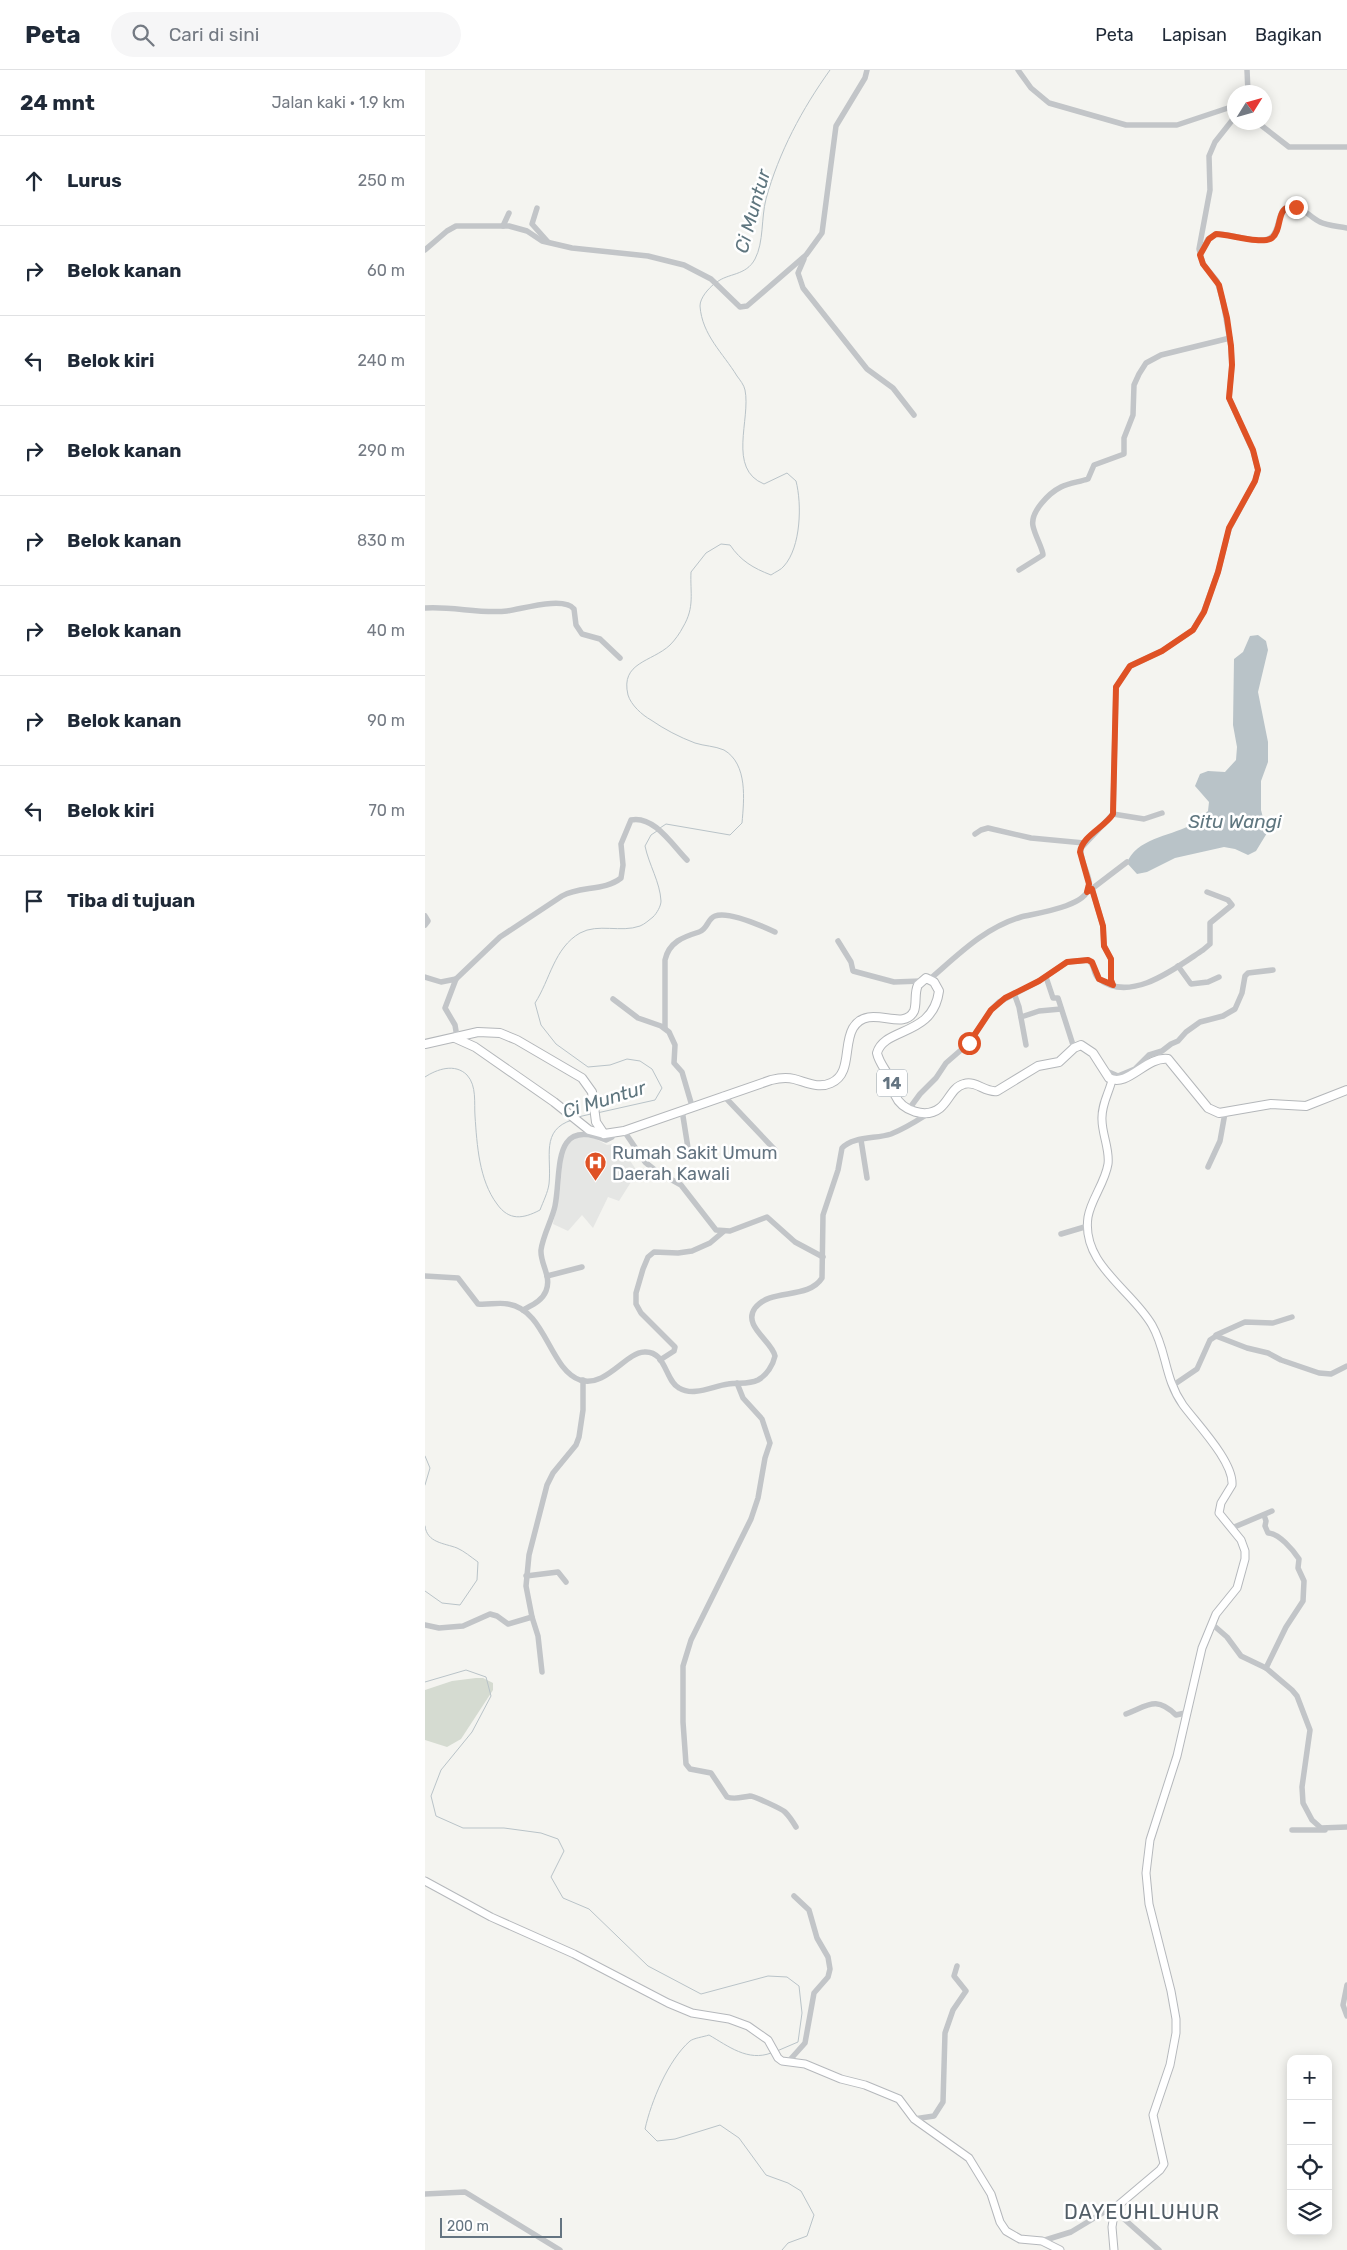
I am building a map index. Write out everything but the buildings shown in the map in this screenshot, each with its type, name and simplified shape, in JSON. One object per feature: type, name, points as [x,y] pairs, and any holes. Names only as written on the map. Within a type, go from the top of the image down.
[{"type":"highway","points":[[456,1037],[475,1047],[554,1102],[583,1127],[604,1134],[614,1133],[625,1131],[723,1095],[779,1078],[794,1079],[819,1085],[833,1083],[841,1075],[844,1068],[849,1039],[854,1027],[868,1017],[879,1016],[899,1020],[909,1017],[914,1010],[916,988],[921,981],[930,979]]},
{"type":"highway","name":"14","points":[[926,1114],[909,1109],[898,1100],[891,1080],[877,1053],[883,1042],[918,1026],[931,1011],[936,1003],[939,991],[930,979]]},
{"type":"highway","points":[[425,1044],[485,1032],[500,1033],[517,1040],[574,1072],[586,1082],[593,1094],[595,1118],[604,1134]]},
{"type":"highway","points":[[926,1114],[942,1107],[961,1085],[970,1083],[993,1092],[997,1091],[1037,1066],[1059,1062],[1074,1048],[1081,1045],[1089,1048],[1112,1080],[1126,1078],[1153,1061],[1168,1059],[1173,1062],[1208,1108],[1219,1113],[1271,1104],[1307,1106],[1347,1090]]},
{"type":"main road","points":[[1112,1080],[1103,1107],[1102,1117],[1108,1165],[1091,1207],[1088,1226],[1091,1243],[1111,1279],[1143,1312],[1152,1325],[1171,1386],[1229,1468],[1232,1484],[1219,1510],[1221,1517],[1232,1528],[1244,1546],[1245,1559],[1237,1588],[1220,1609],[1202,1648],[1169,1783],[1151,1840],[1146,1872],[1149,1904],[1171,1991],[1176,2019],[1176,2033],[1170,2065],[1153,2115],[1164,2164],[1116,2207],[1112,2227],[1114,2250]]},
{"type":"main road","points":[[425,1881],[491,1917],[574,1954],[667,2003],[692,2012],[729,2019],[748,2026],[768,2040],[779,2058],[788,2062],[805,2064],[890,2095],[901,2101],[914,2119],[969,2158],[987,2187],[1000,2222],[1006,2231],[1022,2239],[1042,2242],[1060,2250]]},
{"type":"street","points":[[425,250],[447,231],[456,226],[503,226],[527,231],[538,239],[548,242],[591,251],[659,258],[684,265],[711,279],[740,307],[747,306],[806,255],[821,237],[836,126],[867,73],[871,70]]},
{"type":"street","points":[[1018,70],[1031,88],[1049,102],[1126,124],[1177,125],[1227,109]]},
{"type":"street","points":[[1247,70],[1248,85]]},
{"type":"street","points":[[1113,985],[1111,980],[1111,959],[1104,946],[1103,926],[1090,890],[1080,852],[1084,843],[1113,814],[1116,687],[1130,666],[1162,651],[1193,630],[1204,612],[1218,572],[1229,528],[1257,476],[1258,464],[1256,457],[1229,398],[1232,365],[1230,338],[1219,285],[1203,264],[1200,255],[1210,190],[1208,159],[1215,142],[1227,128]]},
{"type":"street","points":[[1266,130],[1282,144],[1289,147],[1347,147]]},
{"type":"street","points":[[1200,255],[1209,239],[1216,234],[1263,240],[1271,238],[1276,231],[1281,214],[1289,207],[1296,207],[1321,222],[1347,228]]},
{"type":"street","points":[[537,208],[532,224],[548,242]]},
{"type":"street","points":[[503,226],[509,213]]},
{"type":"street","points":[[806,255],[798,273],[803,288],[867,369],[893,388],[914,415]]},
{"type":"street","points":[[1019,570],[1043,555],[1032,524],[1033,518],[1041,505],[1061,487],[1088,479],[1094,465],[1123,456],[1125,432],[1133,416],[1135,385],[1139,374],[1146,364],[1161,355],[1230,338]]},
{"type":"street","points":[[425,608],[506,611],[530,606],[565,604],[572,606],[576,625],[582,634],[600,638],[619,658]]},
{"type":"street","points":[[1113,814],[1144,819],[1161,813]]},
{"type":"street","points":[[456,1037],[455,1025],[445,1008],[456,979],[500,937],[565,894],[619,880],[623,870],[621,844],[629,822],[636,819],[655,826],[687,860]]},
{"type":"street","points":[[975,834],[988,828],[1031,838],[1084,843]]},
{"type":"street","points":[[930,979],[987,932],[1018,918],[1067,906],[1127,862]]},
{"type":"street","points":[[909,1109],[920,1094],[937,1078],[946,1063],[969,1043],[995,1006],[1014,993],[1046,977],[1067,962],[1088,960],[1092,962],[1099,979],[1113,985],[1130,986],[1145,984],[1207,947],[1210,940],[1210,923],[1232,905],[1228,900],[1207,892]]},
{"type":"street","points":[[665,1028],[665,960],[667,953],[678,940],[703,931],[716,915],[735,917],[775,932]]},
{"type":"street","points":[[425,916],[428,921],[425,925]]},
{"type":"street","points":[[838,942],[851,962],[853,970],[894,982],[921,981]]},
{"type":"street","points":[[1178,966],[1189,984],[1208,982],[1219,978]]},
{"type":"street","points":[[1104,1070],[1118,1076],[1133,1070],[1149,1055],[1163,1050],[1178,1041],[1205,1020],[1223,1016],[1235,1009],[1242,993],[1245,976],[1249,973],[1273,970]]},
{"type":"street","points":[[1046,977],[1053,997],[1058,998],[1074,1048]]},
{"type":"street","points":[[425,978],[441,982],[456,979]]},
{"type":"street","points":[[1014,993],[1026,1045]]},
{"type":"street","points":[[613,999],[638,1018],[665,1028],[673,1038],[674,1063],[682,1072],[692,1106]]},
{"type":"street","points":[[1021,1017],[1036,1012],[1061,1009]]},
{"type":"street","points":[[723,1095],[775,1150]]},
{"type":"street","points":[[682,1110],[688,1148],[683,1153]]},
{"type":"street","points":[[1208,1167],[1220,1141],[1225,1113]]},
{"type":"street","points":[[425,1276],[458,1278],[478,1304],[508,1304],[523,1310],[546,1338],[567,1371],[583,1380],[593,1380],[605,1375],[642,1352],[653,1353],[660,1360],[674,1384],[680,1389],[697,1391],[759,1380],[774,1361],[774,1351],[759,1334],[752,1314],[755,1308],[770,1298],[816,1284],[822,1278],[823,1215],[838,1170],[841,1148],[851,1142],[900,1130],[926,1114]]},
{"type":"street","points":[[625,1131],[649,1165],[681,1185],[697,1204],[711,1227],[723,1232]]},
{"type":"street","points":[[523,1310],[536,1303],[545,1294],[549,1281],[541,1249],[557,1197],[562,1149],[565,1144],[579,1134],[585,1133],[606,1140],[612,1137],[614,1133]]},
{"type":"street","points":[[861,1140],[867,1178]]},
{"type":"street","points":[[660,1360],[675,1350],[675,1347],[641,1314],[636,1304],[636,1293],[646,1262],[653,1252],[678,1253],[700,1248],[723,1232],[767,1217],[795,1242],[823,1258]]},
{"type":"street","points":[[1061,1234],[1088,1226]]},
{"type":"street","points":[[547,1276],[582,1267]]},
{"type":"street","points":[[1171,1386],[1197,1369],[1206,1346],[1214,1336],[1245,1322],[1273,1323],[1292,1317]]},
{"type":"street","points":[[1214,1336],[1268,1353],[1281,1360],[1319,1373],[1331,1374],[1347,1366]]},
{"type":"street","points":[[542,1672],[538,1636],[532,1617],[526,1576],[529,1555],[544,1493],[553,1473],[577,1445],[583,1410],[583,1380]]},
{"type":"street","points":[[737,1383],[743,1398],[762,1419],[770,1443],[765,1458],[758,1498],[751,1519],[691,1640],[683,1666],[681,1675],[686,1764],[690,1769],[711,1772],[727,1797],[735,1799],[752,1796],[758,1797],[770,1805],[782,1809],[797,1827]]},
{"type":"street","points":[[1232,1528],[1273,1511]]},
{"type":"street","points":[[1264,1515],[1267,1521],[1265,1526],[1268,1533],[1274,1533],[1289,1546],[1299,1559],[1298,1568],[1303,1577],[1304,1585],[1302,1604],[1285,1630],[1266,1668]]},
{"type":"street","points":[[526,1576],[558,1572],[566,1582]]},
{"type":"street","points":[[425,1625],[439,1628],[463,1626],[490,1614],[497,1616],[508,1624],[532,1617]]},
{"type":"street","points":[[1212,1624],[1227,1637],[1241,1656],[1266,1668],[1295,1693],[1305,1712],[1310,1730],[1302,1787],[1303,1803],[1309,1816],[1317,1825],[1331,1829]]},
{"type":"street","points":[[1126,1714],[1159,1703],[1165,1705],[1176,1715],[1185,1713]]},
{"type":"street","points":[[1292,1830],[1312,1832],[1347,1826]]},
{"type":"street","points":[[788,2062],[805,2043],[814,1993],[818,1986],[828,1977],[830,1969],[828,1957],[817,1938],[809,1910],[793,1896]]},
{"type":"street","points":[[914,2119],[934,2116],[943,2102],[945,2033],[953,2010],[966,1991],[954,1976],[957,1966]]},
{"type":"street","points":[[1347,1985],[1343,2005],[1347,2016]]},
{"type":"street","points":[[425,2194],[465,2192],[560,2250]]},
{"type":"street","points":[[1042,2242],[1071,2232],[1116,2207],[1159,2250]]},
{"type":"shaded area","name":"Rumah Sakit Umum Daerah Kawali","points":[[578,1137],[594,1138],[607,1145],[618,1143],[639,1174],[633,1183],[631,1182],[619,1201],[608,1197],[593,1228],[582,1215],[568,1231],[553,1224],[560,1189],[563,1156],[567,1145]]},
{"type":"shaded area","points":[[483,1678],[493,1683],[493,1690],[461,1739],[447,1747],[425,1740],[425,1690],[452,1681]]},
{"type":"water","name":"Situ Wangi","points":[[1258,635],[1266,641],[1268,650],[1258,692],[1268,742],[1268,762],[1261,781],[1261,810],[1267,833],[1256,851],[1248,855],[1235,849],[1224,847],[1175,858],[1147,872],[1137,874],[1127,863],[1131,855],[1138,848],[1154,839],[1189,826],[1208,811],[1209,802],[1195,786],[1200,774],[1208,771],[1225,772],[1236,760],[1237,747],[1233,725],[1234,659],[1243,652],[1250,636]]},
{"type":"waterway","name":"Ci Muntur","points":[[717,282],[747,268],[755,259],[760,245],[764,206],[771,182],[792,132],[830,70]]},
{"type":"waterway","name":"Ci Muntur","points":[[660,828],[666,824],[730,835],[742,823],[744,793],[741,773],[732,756],[724,750],[683,738],[661,727],[641,713],[634,706],[628,695],[627,684],[629,676],[639,664],[663,651],[676,639],[687,620],[691,606],[691,572],[706,553],[721,544],[730,545],[748,563],[771,575],[783,567],[790,558],[799,525],[799,501],[796,481],[787,473],[764,484],[753,477],[746,467],[743,455],[746,402],[744,388],[709,335],[700,306],[701,300],[714,284]]},
{"type":"waterway","name":"Ci Muntur","points":[[597,1113],[655,1100],[662,1088],[652,1069],[640,1061],[627,1059],[610,1065],[588,1067],[556,1044],[541,1025],[535,1003],[558,956],[571,939],[587,930],[602,928],[625,929],[640,926],[656,914],[661,903],[660,894],[645,846],[651,835],[657,831]]},
{"type":"waterway","name":"Ci Muntur","points":[[425,1077],[440,1070],[452,1068],[462,1071],[470,1079],[474,1089],[480,1162],[486,1184],[497,1204],[511,1216],[522,1217],[540,1210],[549,1184],[551,1138],[555,1130],[572,1120]]},
{"type":"waterway","name":"Ci Muntur","points":[[578,1117],[591,1114]]},
{"type":"waterway","name":"Ci Muntur","points":[[425,1456],[430,1468],[425,1485]]},
{"type":"waterway","name":"Ci Muntur","points":[[425,1526],[426,1532],[433,1539],[460,1549],[478,1562],[477,1580],[460,1605],[442,1603],[425,1591]]},
{"type":"waterway","name":"Ci Muntur","points":[[425,1682],[466,1670],[486,1677],[491,1696],[472,1732],[441,1770],[431,1796],[436,1816],[463,1828],[504,1828],[541,1833],[558,1839],[564,1851],[551,1877],[563,1898],[589,1909],[648,1966],[701,1994],[768,1976],[787,1977],[799,1986],[802,2013],[798,2042],[777,2051]]},
{"type":"waterway","name":"Ci Muntur","points":[[771,2053],[754,2056],[746,2054],[731,2048],[709,2035],[690,2041],[682,2049],[668,2070],[656,2094],[645,2129],[657,2141],[675,2139],[720,2125],[739,2138],[766,2175],[788,2183],[801,2191],[814,2215],[807,2236],[788,2243],[782,2250]]},
{"type":"place","name":"Rumah Sakit Umum Daerah Kawali","points":[[596,1182]]},
{"type":"district","name":"DAYEUHLUHUR","points":[[1142,2212]]},
{"type":"route","points":[[969,1043],[991,1010],[999,1002],[1043,979],[1067,962],[1088,960],[1092,962],[1095,974],[1099,979],[1113,985],[1111,980],[1111,959],[1104,948],[1103,926],[1092,889],[1087,892],[1089,884],[1080,852],[1086,841],[1113,814],[1115,690],[1130,666],[1162,651],[1187,636],[1193,630],[1204,612],[1218,572],[1229,528],[1255,481],[1258,470],[1253,450],[1229,398],[1228,392],[1232,365],[1231,346],[1219,285],[1203,264],[1200,255],[1209,239],[1219,233],[1267,240],[1274,235],[1285,208],[1296,207]]}]
